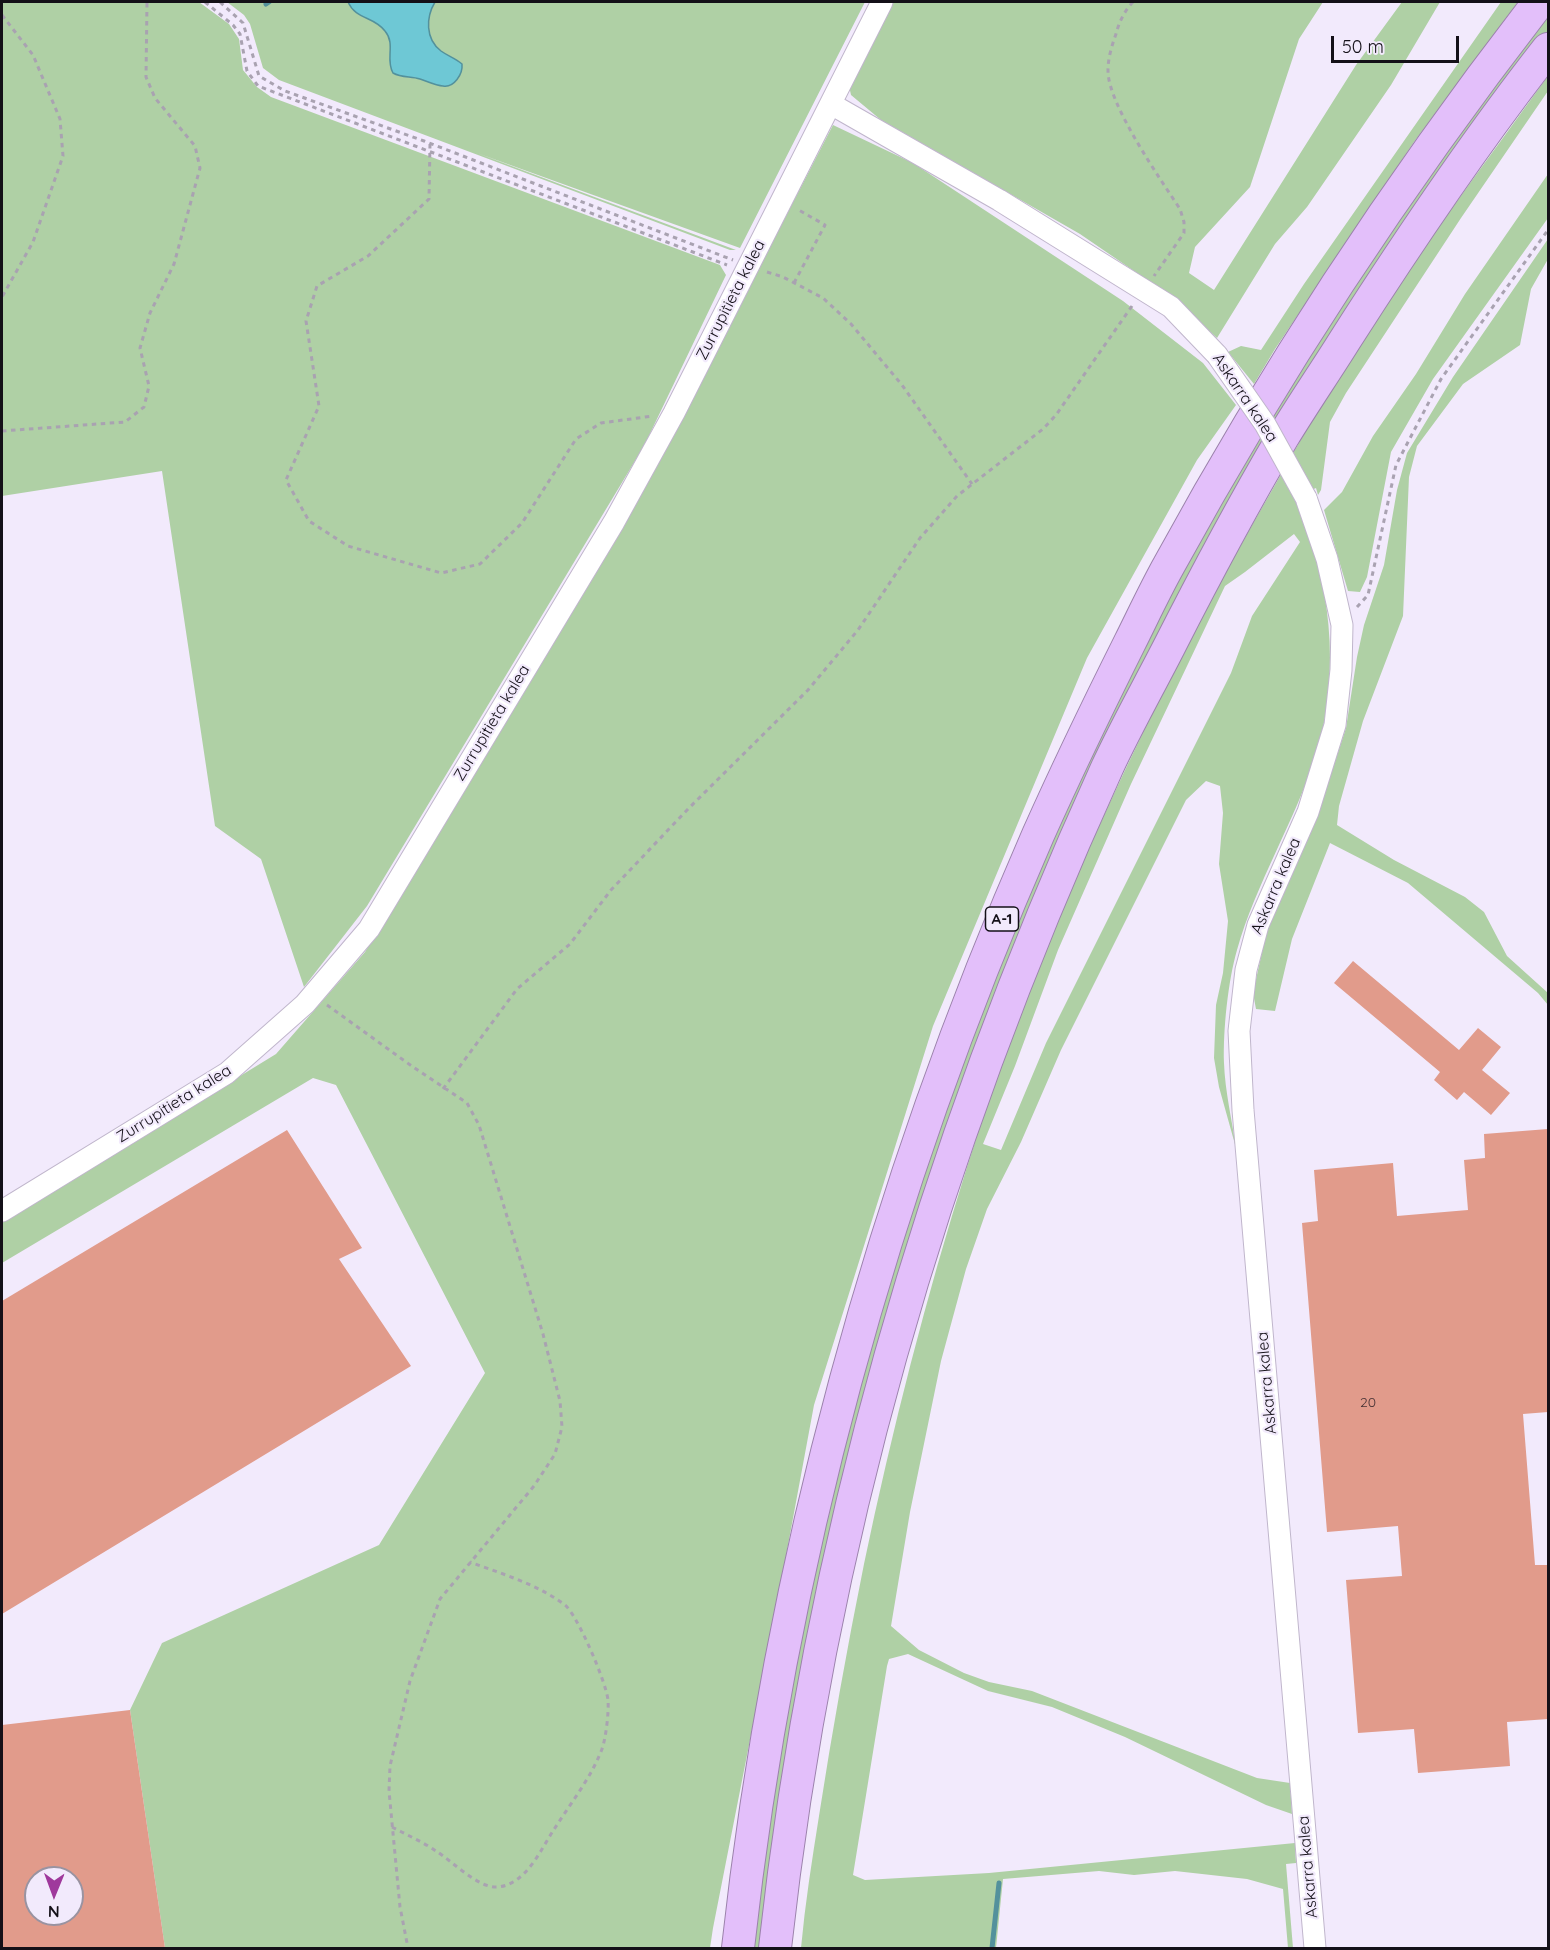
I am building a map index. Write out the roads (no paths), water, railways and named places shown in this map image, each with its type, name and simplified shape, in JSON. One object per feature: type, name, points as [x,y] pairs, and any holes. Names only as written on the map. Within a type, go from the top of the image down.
[{"type":"highway","name":"A-1","points":[[738,1948],[751,1842],[773,1700],[796,1584],[819,1486],[860,1327],[904,1182],[948,1056],[1002,917],[1075,752],[1167,567],[1268,392],[1372,230],[1472,88],[1539,2]]},
{"type":"highway","name":"A-1","points":[[775,1948],[792,1816],[813,1692],[860,1471],[893,1343],[939,1193],[983,1067],[1034,938],[1109,764],[1199,589],[1284,436],[1410,238],[1507,102],[1548,49]]},
{"type":"street","name":"Zurrupitieta kalea","points":[[2,1211],[227,1073],[305,1004],[369,928],[614,522],[674,413],[740,265],[782,201],[882,2]]},
{"type":"street","name":"Askarra kalea","points":[[831,104],[999,200],[1171,307],[1217,355],[1265,424],[1306,498],[1327,559],[1342,625],[1341,670],[1335,725],[1308,812],[1258,925],[1246,970],[1239,1031],[1243,1110],[1315,1948]]},
{"type":"water","points":[[348,2],[435,2],[430,14],[430,34],[441,51],[462,64],[457,79],[451,85],[441,86],[393,73],[390,62],[390,41],[385,31],[381,26],[356,12]]},
{"type":"waterway","points":[[992,1948],[999,1883]]}]
